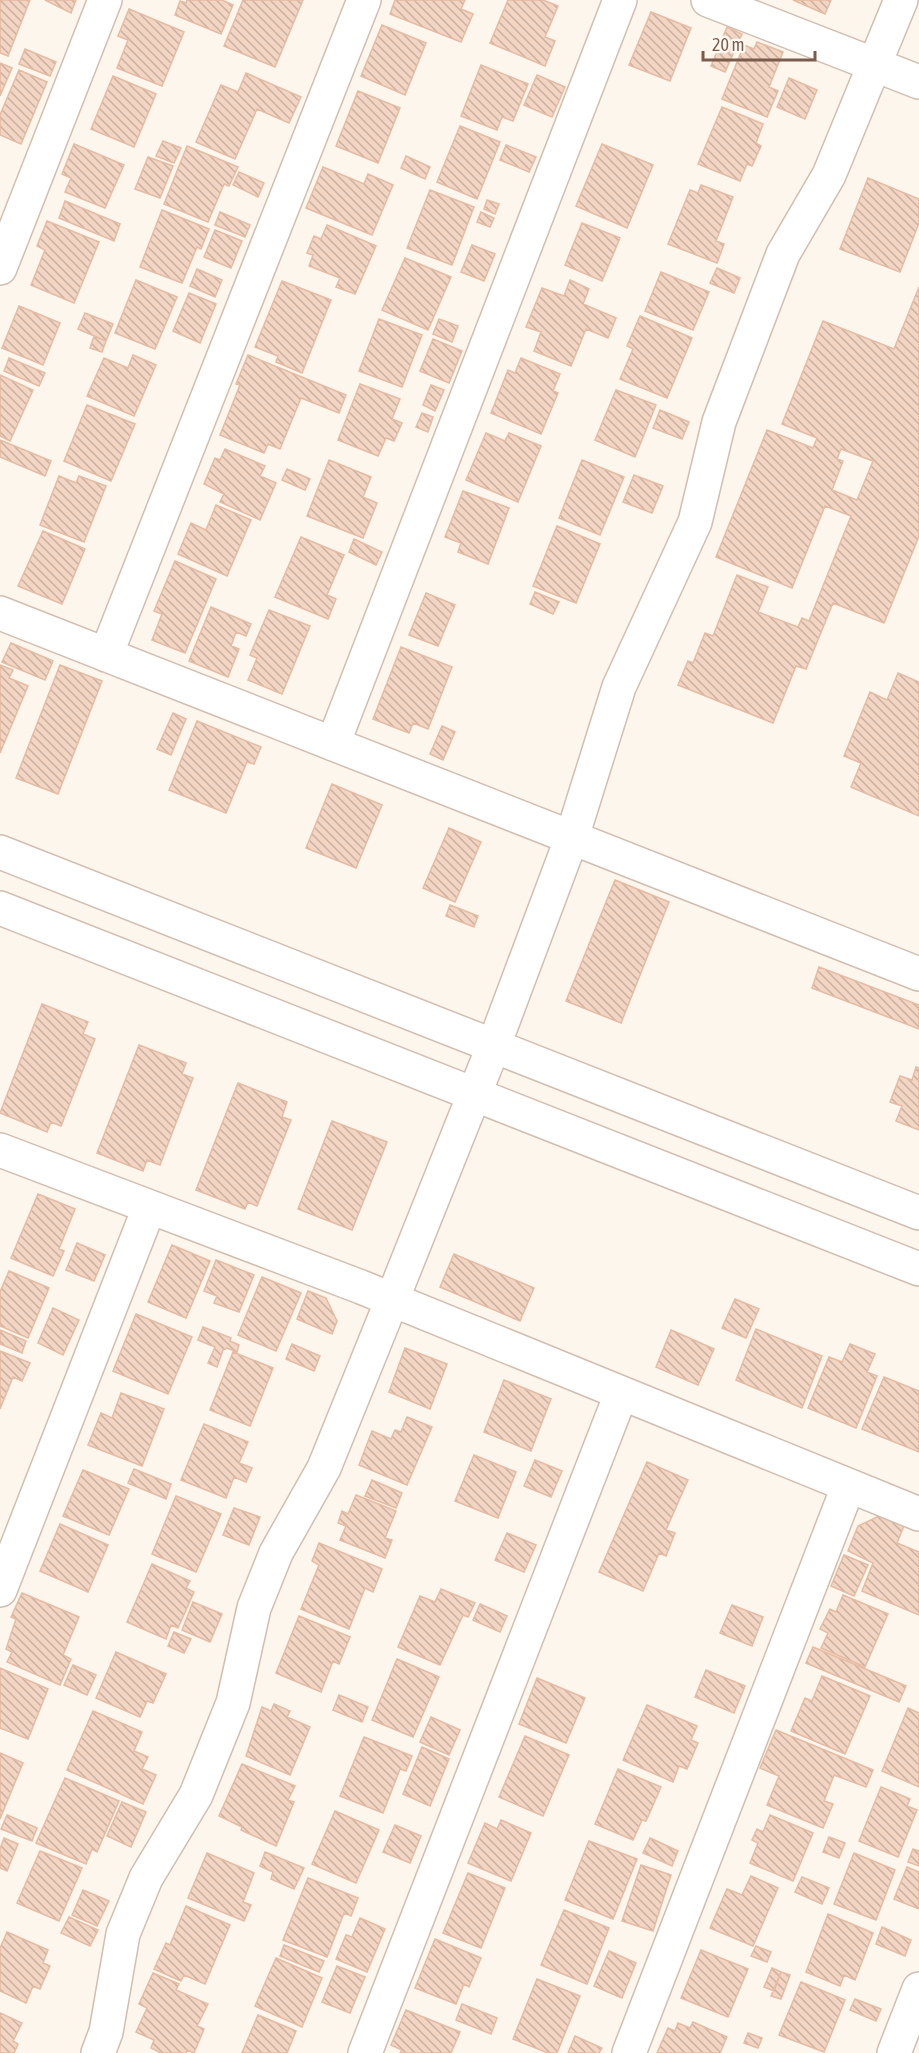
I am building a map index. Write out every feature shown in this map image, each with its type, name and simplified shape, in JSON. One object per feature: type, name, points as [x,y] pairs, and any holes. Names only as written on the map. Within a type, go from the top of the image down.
[{"type":"street","points":[[0,268],[105,0]]},
{"type":"street","points":[[106,655],[364,0]]},
{"type":"street","points":[[333,744],[620,0]]},
{"type":"street","points":[[708,0],[919,82]]},
{"type":"street","points":[[98,2053],[106,2032],[123,1934],[146,1878],[196,1795],[233,1703],[254,1608],[276,1553],[324,1468],[494,1045],[572,837],[619,687],[695,522],[719,422],[783,254],[829,175],[901,0]]},
{"type":"street","points":[[0,613],[919,974]]},
{"type":"street","points":[[0,852],[919,1213]]},
{"type":"street","points":[[0,908],[919,1269]]},
{"type":"street","points":[[0,1150],[392,1300],[919,1514]]},
{"type":"street","points":[[0,1590],[149,1208]]},
{"type":"street","points":[[365,2053],[621,1394]]},
{"type":"street","points":[[629,2053],[848,1487]]},
{"type":"street","points":[[894,2053],[919,1989]]},
{"type":"building","points":[[0,0],[30,0],[8,56],[0,53]]},
{"type":"building","points":[[45,0],[76,0],[71,13]]},
{"type":"building","points":[[187,0],[222,0],[233,5],[221,34],[175,15],[180,1],[186,3]]},
{"type":"building","points":[[243,0],[303,0],[275,67],[224,46]]},
{"type":"building","points":[[395,0],[465,0],[461,9],[473,14],[461,42],[390,14]]},
{"type":"building","points":[[508,0],[543,0],[558,6],[545,37],[555,41],[545,66],[490,43]]},
{"type":"building","points":[[793,0],[831,0],[825,14]]},
{"type":"building","points":[[129,9],[184,32],[162,86],[117,68],[128,40],[118,36]]},
{"type":"building","points":[[651,12],[691,28],[670,81],[629,65]]},
{"type":"building","points":[[382,25],[426,43],[405,95],[361,76]]},
{"type":"building","points":[[727,27],[742,34],[725,72],[711,66]]},
{"type":"building","points":[[757,42],[783,52],[769,87],[778,91],[767,117],[722,99],[744,45],[754,49]]},
{"type":"building","points":[[25,49],[56,62],[50,76],[19,64]]},
{"type":"building","points":[[0,63],[12,68],[0,96]]},
{"type":"building","points":[[481,65],[528,84],[513,121],[502,117],[497,130],[461,116]]},
{"type":"building","points":[[19,70],[47,82],[21,144],[0,135],[0,115]]},
{"type":"building","points":[[246,73],[301,97],[289,123],[257,109],[235,159],[196,142],[221,85],[238,92]]},
{"type":"building","points":[[537,75],[565,87],[552,117],[524,105]]},
{"type":"building","points":[[113,76],[156,94],[134,147],[91,129]]},
{"type":"building","points":[[789,78],[817,90],[805,119],[777,107]]},
{"type":"building","points":[[358,91],[400,108],[378,163],[336,146]]},
{"type":"building","points":[[722,107],[763,124],[756,143],[761,146],[752,166],[747,164],[740,181],[698,164]]},
{"type":"building","points":[[460,126],[500,142],[477,199],[437,182]]},
{"type":"building","points":[[163,141],[181,148],[174,163],[156,156]]},
{"type":"building","points":[[74,144],[124,165],[105,208],[65,192],[71,178],[62,174]]},
{"type":"building","points":[[602,144],[653,165],[627,228],[576,206]]},
{"type":"building","points":[[506,145],[536,157],[529,172],[500,160]]},
{"type":"building","points":[[187,146],[238,167],[229,186],[224,184],[208,222],[164,204]]},
{"type":"building","points":[[406,156],[430,167],[425,179],[401,168]]},
{"type":"building","points":[[148,157],[173,166],[160,198],[135,189]]},
{"type":"building","points":[[323,167],[364,184],[368,174],[393,185],[372,235],[306,208]]},
{"type":"building","points":[[239,172],[264,183],[258,197],[233,185]]},
{"type":"building","points":[[868,178],[919,199],[919,223],[900,272],[840,249]]},
{"type":"building","points":[[701,185],[733,197],[716,241],[724,244],[717,263],[668,244],[690,190],[698,193]]},
{"type":"building","points":[[430,190],[474,207],[452,265],[407,248]]},
{"type":"building","points":[[487,200],[499,204],[495,214],[484,209]]},
{"type":"building","points":[[65,201],[120,224],[114,241],[59,218]]},
{"type":"building","points":[[162,210],[209,229],[201,249],[197,247],[182,283],[140,267]]},
{"type":"building","points":[[220,212],[250,225],[245,237],[215,225]]},
{"type":"building","points":[[481,212],[494,218],[490,227],[477,222]]},
{"type":"building","points":[[47,221],[99,242],[74,303],[31,285],[45,250],[37,246]]},
{"type":"building","points":[[582,223],[620,238],[602,281],[565,265]]},
{"type":"building","points":[[327,225],[376,246],[355,294],[336,287],[340,278],[309,266],[313,255],[307,253],[314,236],[321,239]]},
{"type":"building","points":[[215,230],[242,241],[231,268],[204,257]]},
{"type":"building","points":[[472,245],[495,254],[484,281],[461,272]]},
{"type":"building","points":[[405,258],[451,277],[428,330],[382,310]]},
{"type":"building","points":[[717,268],[740,278],[734,293],[710,283]]},
{"type":"building","points":[[197,269],[222,280],[215,297],[190,286]]},
{"type":"building","points":[[661,272],[709,292],[693,330],[645,311]]},
{"type":"building","points":[[136,280],[177,297],[155,349],[115,333]]},
{"type":"building","points":[[570,280],[589,289],[583,304],[616,318],[608,338],[586,329],[571,366],[534,351],[541,332],[526,327],[542,288],[564,296]]},
{"type":"building","points":[[282,281],[331,300],[302,373],[276,362],[278,356],[255,347]]},
{"type":"building","points":[[919,287],[919,536],[884,623],[833,603],[806,669],[796,666],[773,723],[678,685],[688,661],[693,663],[705,633],[713,636],[737,575],[768,587],[758,612],[798,627],[802,618],[809,621],[851,516],[825,506],[792,588],[716,557],[767,430],[813,448],[817,438],[782,424],[823,321],[894,349]],"holes":[[[841,449],[873,461],[857,500],[832,490],[843,461],[837,459]]]},
{"type":"building","points":[[189,293],[216,304],[200,343],[173,331]]},
{"type":"building","points":[[19,306],[60,323],[43,365],[2,348]]},
{"type":"building","points":[[85,313],[113,324],[106,341],[78,329]]},
{"type":"building","points":[[640,316],[692,338],[667,398],[620,379],[633,349],[627,346]]},
{"type":"building","points":[[379,319],[422,335],[402,387],[359,371]]},
{"type":"building","points":[[439,319],[458,326],[452,342],[433,334]]},
{"type":"building","points":[[94,336],[106,341],[102,352],[90,348]]},
{"type":"building","points":[[433,339],[462,351],[449,383],[420,371]]},
{"type":"building","points":[[133,355],[156,365],[134,416],[87,396],[104,358],[128,368]]},
{"type":"building","points":[[248,355],[346,395],[339,413],[301,398],[280,449],[268,444],[264,453],[220,435],[240,385],[236,384]]},
{"type":"building","points":[[9,358],[45,373],[39,386],[4,371]]},
{"type":"building","points":[[521,358],[560,374],[553,391],[558,393],[541,434],[491,413],[508,370],[515,373]]},
{"type":"building","points":[[0,375],[33,390],[10,441],[0,436]]},
{"type":"building","points":[[360,384],[400,399],[392,419],[402,423],[394,441],[386,438],[378,456],[338,440]]},
{"type":"building","points":[[431,385],[444,390],[435,411],[423,405]]},
{"type":"building","points":[[616,390],[656,405],[635,457],[595,440]]},
{"type":"building","points":[[87,405],[135,424],[111,481],[64,461]]},
{"type":"building","points":[[660,410],[689,422],[682,439],[653,428]]},
{"type":"building","points":[[422,413],[433,417],[428,432],[416,427]]},
{"type":"building","points":[[486,433],[505,441],[509,433],[541,446],[518,502],[466,480]]},
{"type":"building","points":[[0,440],[51,461],[45,476],[0,457]]},
{"type":"building","points":[[225,449],[265,466],[260,476],[276,483],[260,520],[220,502],[224,494],[204,484],[215,458],[220,460]]},
{"type":"building","points":[[329,460],[371,477],[363,497],[377,503],[363,538],[307,516]]},
{"type":"building","points":[[582,460],[624,477],[600,535],[559,518]]},
{"type":"building","points":[[287,469],[310,479],[305,490],[282,480]]},
{"type":"building","points":[[634,475],[663,486],[652,513],[623,502]]},
{"type":"building","points":[[59,476],[76,483],[79,476],[106,486],[84,542],[40,525]]},
{"type":"building","points":[[463,491],[509,508],[488,564],[458,552],[461,543],[445,537]]},
{"type":"building","points":[[216,505],[251,520],[227,576],[178,554],[191,523],[206,530]]},
{"type":"building","points":[[557,526],[600,544],[576,603],[533,586]]},
{"type":"building","points":[[43,531],[85,549],[62,604],[18,586]]},
{"type":"building","points":[[301,537],[344,555],[327,595],[336,599],[328,619],[275,597]]},
{"type":"building","points":[[354,539],[382,552],[376,565],[349,552]]},
{"type":"building","points":[[175,561],[216,579],[185,653],[152,640],[162,614],[154,611]]},
{"type":"building","points":[[535,592],[559,602],[553,614],[530,604]]},
{"type":"building","points":[[426,593],[455,605],[438,646],[409,635]]},
{"type":"building","points":[[211,607],[251,624],[246,636],[236,632],[231,646],[239,649],[228,677],[189,661]]},
{"type":"building","points":[[269,610],[310,626],[282,694],[248,680],[257,658],[250,655]]},
{"type":"building","points":[[11,643],[53,661],[45,680],[2,662]]},
{"type":"building","points":[[401,647],[452,667],[428,729],[413,723],[409,733],[373,719]]},
{"type":"building","points":[[0,665],[13,670],[9,678],[28,686],[0,753]]},
{"type":"building","points":[[60,665],[102,681],[58,794],[16,778]]},
{"type":"building","points":[[898,673],[919,682],[919,816],[851,787],[861,763],[844,756],[870,692],[887,700]]},
{"type":"building","points":[[173,713],[186,719],[171,755],[157,749]]},
{"type":"building","points":[[197,721],[261,747],[254,764],[247,762],[226,813],[169,790]]},
{"type":"building","points":[[442,726],[455,732],[443,760],[430,754]]},
{"type":"building","points":[[332,784],[382,805],[356,868],[306,848]]},
{"type":"building","points":[[449,828],[481,842],[455,902],[423,888]]},
{"type":"building","points":[[615,880],[669,902],[621,1023],[566,1001]]},
{"type":"building","points":[[450,905],[478,916],[474,927],[446,916]]},
{"type":"building","points":[[819,967],[919,1005],[919,1029],[812,988]]},
{"type":"building","points":[[42,1004],[88,1022],[83,1034],[95,1039],[61,1126],[51,1122],[47,1132],[0,1113]]},
{"type":"building","points":[[139,1045],[186,1063],[182,1074],[193,1078],[160,1165],[147,1160],[143,1171],[97,1153]]},
{"type":"building","points":[[916,1067],[919,1068],[919,1130],[896,1121],[902,1106],[890,1102],[900,1076],[912,1080]]},
{"type":"building","points":[[238,1083],[287,1102],[282,1117],[291,1120],[257,1206],[248,1202],[245,1209],[196,1190]]},
{"type":"building","points":[[332,1121],[387,1142],[352,1230],[298,1209]]},
{"type":"building","points":[[38,1194],[75,1209],[59,1249],[64,1251],[53,1276],[11,1258]]},
{"type":"building","points":[[77,1243],[105,1255],[94,1281],[66,1270]]},
{"type":"building","points":[[172,1245],[210,1261],[186,1318],[148,1302]]},
{"type":"building","points":[[454,1254],[534,1288],[520,1321],[440,1287]]},
{"type":"building","points":[[216,1260],[254,1275],[239,1312],[214,1303],[217,1296],[204,1291]]},
{"type":"building","points":[[9,1271],[49,1288],[28,1338],[0,1326],[0,1292]]},
{"type":"building","points":[[262,1277],[301,1293],[276,1351],[238,1335]]},
{"type":"building","points":[[308,1291],[326,1298],[337,1321],[332,1334],[297,1319]]},
{"type":"building","points":[[735,1299],[759,1309],[746,1338],[722,1328]]},
{"type":"building","points":[[53,1308],[79,1320],[63,1355],[38,1343]]},
{"type":"building","points":[[136,1314],[192,1337],[168,1394],[113,1371]]},
{"type":"building","points":[[203,1327],[231,1338],[230,1341],[239,1345],[237,1352],[227,1348],[223,1350],[217,1367],[208,1363],[215,1347],[198,1340]]},
{"type":"building","points":[[756,1329],[822,1356],[802,1408],[736,1380]]},
{"type":"building","points":[[0,1330],[26,1341],[22,1353],[0,1344]]},
{"type":"building","points":[[671,1330],[714,1349],[698,1385],[656,1367]]},
{"type":"building","points":[[292,1344],[320,1356],[314,1371],[286,1359]]},
{"type":"building","points":[[850,1344],[875,1354],[867,1372],[877,1376],[856,1428],[808,1408],[829,1357],[842,1362]]},
{"type":"building","points":[[405,1348],[447,1364],[430,1409],[389,1392]]},
{"type":"building","points":[[0,1351],[30,1363],[22,1381],[13,1377],[0,1409]]},
{"type":"building","points":[[233,1352],[273,1368],[250,1426],[210,1410]]},
{"type":"building","points":[[884,1377],[919,1391],[919,1452],[862,1429]]},
{"type":"building","points":[[504,1380],[551,1399],[531,1451],[484,1432]]},
{"type":"building","points":[[121,1393],[164,1409],[142,1466],[88,1445],[101,1413],[112,1418]]},
{"type":"building","points":[[407,1417],[432,1427],[407,1485],[359,1465],[372,1431],[391,1439],[395,1430],[401,1432]]},
{"type":"building","points":[[204,1424],[248,1442],[239,1463],[252,1468],[246,1482],[234,1477],[226,1498],[181,1480]]},
{"type":"building","points":[[474,1455],[516,1472],[498,1518],[455,1501]]},
{"type":"building","points":[[535,1460],[562,1471],[551,1497],[524,1486]]},
{"type":"building","points":[[647,1462],[688,1480],[666,1530],[675,1533],[666,1556],[659,1553],[643,1591],[599,1572]]},
{"type":"building","points":[[134,1469],[171,1484],[166,1499],[128,1483]]},
{"type":"building","points":[[83,1470],[129,1489],[109,1535],[63,1516]]},
{"type":"building","points":[[372,1480],[402,1493],[396,1508],[365,1496]]},
{"type":"building","points":[[356,1495],[396,1511],[385,1538],[392,1540],[385,1558],[340,1540],[346,1526],[338,1523],[342,1511],[348,1514]]},
{"type":"building","points":[[176,1496],[221,1514],[196,1572],[152,1554]]},
{"type":"building","points":[[234,1508],[260,1517],[249,1545],[223,1535]]},
{"type":"building","points":[[879,1516],[904,1526],[897,1543],[919,1552],[919,1615],[862,1591],[873,1563],[848,1551],[858,1526]]},
{"type":"building","points":[[60,1524],[108,1545],[88,1592],[40,1571]]},
{"type":"building","points":[[507,1533],[536,1545],[524,1572],[495,1560]]},
{"type":"building","points":[[319,1543],[382,1569],[373,1592],[365,1588],[349,1629],[301,1609],[319,1565],[312,1561]]},
{"type":"building","points":[[844,1555],[868,1565],[854,1596],[831,1586]]},
{"type":"building","points":[[152,1564],[190,1581],[186,1588],[194,1592],[178,1628],[171,1625],[166,1639],[127,1622]]},
{"type":"building","points":[[441,1589],[475,1603],[468,1617],[463,1615],[440,1665],[398,1647],[420,1596],[435,1602]]},
{"type":"building","points":[[22,1593],[79,1617],[63,1655],[71,1659],[60,1685],[7,1662],[12,1652],[6,1649],[16,1619],[11,1617]]},
{"type":"building","points":[[843,1595],[888,1614],[865,1667],[821,1648],[828,1633],[820,1629],[830,1609],[836,1612]]},
{"type":"building","points":[[193,1602],[222,1614],[210,1642],[182,1630]]},
{"type":"building","points":[[480,1604],[507,1616],[500,1632],[473,1620]]},
{"type":"building","points":[[732,1605],[763,1617],[752,1646],[720,1633]]},
{"type":"building","points":[[299,1616],[350,1637],[339,1664],[333,1661],[321,1692],[276,1673]]},
{"type":"building","points":[[174,1632],[191,1639],[184,1653],[168,1646]]},
{"type":"building","points":[[813,1647],[906,1686],[899,1702],[806,1663]]},
{"type":"building","points":[[116,1652],[166,1674],[153,1703],[147,1701],[140,1717],[96,1698]]},
{"type":"building","points":[[397,1659],[439,1677],[413,1737],[372,1720]]},
{"type":"building","points":[[73,1665],[96,1675],[87,1695],[64,1685]]},
{"type":"building","points":[[0,1668],[48,1689],[28,1739],[0,1728]]},
{"type":"building","points":[[706,1670],[745,1686],[734,1713],[695,1697]]},
{"type":"building","points":[[822,1676],[870,1696],[845,1754],[791,1731],[805,1698],[812,1701]]},
{"type":"building","points":[[537,1678],[585,1698],[566,1743],[519,1724]]},
{"type":"building","points":[[339,1695],[368,1707],[362,1722],[333,1710]]},
{"type":"building","points":[[274,1704],[290,1711],[287,1717],[310,1727],[290,1775],[246,1756],[262,1707],[271,1711]]},
{"type":"building","points":[[647,1705],[697,1726],[691,1740],[698,1743],[687,1769],[679,1766],[673,1782],[623,1760]]},
{"type":"building","points":[[908,1708],[919,1713],[919,1787],[882,1771]]},
{"type":"building","points":[[93,1711],[142,1732],[134,1751],[148,1757],[142,1769],[156,1775],[143,1804],[67,1770]]},
{"type":"building","points":[[431,1717],[460,1730],[449,1755],[420,1742]]},
{"type":"building","points":[[776,1730],[873,1770],[866,1787],[834,1775],[824,1801],[833,1804],[823,1828],[767,1805],[779,1776],[760,1768]]},
{"type":"building","points":[[525,1736],[569,1755],[543,1816],[499,1797]]},
{"type":"building","points":[[364,1737],[412,1756],[406,1771],[400,1769],[383,1813],[340,1796]]},
{"type":"building","points":[[422,1747],[449,1759],[430,1806],[403,1794]]},
{"type":"building","points":[[0,1753],[23,1763],[0,1819]]},
{"type":"building","points":[[242,1764],[295,1786],[288,1800],[294,1802],[276,1846],[241,1830],[242,1827],[219,1816]]},
{"type":"building","points":[[618,1769],[661,1787],[646,1821],[642,1820],[633,1840],[595,1824]]},
{"type":"building","points":[[65,1778],[119,1801],[97,1852],[92,1849],[86,1864],[36,1843]]},
{"type":"building","points":[[881,1787],[910,1799],[907,1806],[917,1810],[898,1857],[859,1841]]},
{"type":"building","points":[[122,1802],[146,1812],[131,1847],[107,1836]]},
{"type":"building","points":[[335,1811],[379,1830],[356,1883],[312,1864]]},
{"type":"building","points":[[7,1815],[37,1828],[32,1841],[1,1829]]},
{"type":"building","points":[[770,1815],[813,1833],[793,1881],[750,1863],[758,1843],[752,1840],[757,1829],[763,1832]]},
{"type":"building","points":[[501,1820],[531,1833],[511,1881],[468,1863],[485,1823],[497,1829]]},
{"type":"building","points":[[395,1825],[421,1836],[410,1863],[383,1852]]},
{"type":"building","points":[[829,1837],[845,1843],[839,1858],[823,1852]]},
{"type":"building","points":[[4,1838],[18,1844],[7,1871],[0,1868],[0,1849]]},
{"type":"building","points":[[650,1838],[678,1851],[672,1866],[643,1853]]},
{"type":"building","points":[[589,1841],[637,1859],[613,1919],[565,1900]]},
{"type":"building","points":[[913,1849],[919,1851],[919,1866],[908,1862]]},
{"type":"building","points":[[40,1851],[82,1868],[59,1921],[17,1903]]},
{"type":"building","points":[[265,1852],[304,1868],[294,1889],[271,1879],[273,1872],[260,1866]]},
{"type":"building","points":[[207,1853],[254,1873],[243,1902],[251,1905],[244,1921],[188,1898]]},
{"type":"building","points":[[854,1853],[895,1870],[876,1920],[834,1904]]},
{"type":"building","points":[[641,1865],[671,1875],[653,1931],[622,1921]]},
{"type":"building","points":[[907,1867],[919,1872],[919,1909],[894,1899]]},
{"type":"building","points":[[468,1873],[505,1888],[481,1948],[443,1933]]},
{"type":"building","points":[[751,1876],[778,1888],[753,1946],[710,1928],[727,1889],[742,1895]]},
{"type":"building","points":[[802,1877],[829,1888],[822,1904],[795,1892]]},
{"type":"building","points":[[308,1878],[358,1898],[351,1916],[344,1913],[327,1957],[283,1940]]},
{"type":"building","points":[[83,1890],[109,1901],[97,1926],[72,1915]]},
{"type":"building","points":[[186,1906],[230,1925],[205,1984],[184,1975],[181,1981],[154,1969],[166,1943],[170,1945]]},
{"type":"building","points":[[564,1910],[609,1928],[587,1984],[541,1965]]},
{"type":"building","points":[[828,1914],[873,1933],[855,1980],[844,1975],[840,1986],[806,1972]]},
{"type":"building","points":[[69,1917],[98,1930],[90,1946],[61,1933]]},
{"type":"building","points":[[360,1918],[385,1929],[367,1972],[336,1959],[346,1935],[352,1937]]},
{"type":"building","points":[[882,1927],[911,1940],[905,1956],[876,1944]]},
{"type":"building","points":[[7,1932],[48,1950],[43,1963],[50,1966],[40,1989],[33,1986],[26,2003],[0,1991],[0,1948]]},
{"type":"building","points":[[435,1939],[481,1958],[469,1987],[464,1984],[456,2004],[415,1988]]},
{"type":"building","points":[[284,1945],[324,1961],[319,1972],[280,1956]]},
{"type":"building","points":[[756,1946],[771,1952],[767,1962],[751,1956]]},
{"type":"building","points":[[701,1950],[748,1969],[728,2017],[681,1998]]},
{"type":"building","points":[[609,1951],[636,1963],[622,1998],[594,1986]]},
{"type":"building","points":[[276,1958],[322,1978],[302,2027],[255,2006]]},
{"type":"building","points":[[337,1966],[365,1977],[350,2013],[322,2002]]},
{"type":"building","points":[[772,1968],[781,1972],[774,1991],[764,1987]]},
{"type":"building","points":[[781,1972],[790,1975],[781,1999],[771,1996]]},
{"type":"building","points":[[153,1973],[179,1984],[176,1990],[208,2004],[197,2026],[204,2029],[194,2053],[187,2050],[186,2053],[161,2053],[151,2048],[154,2040],[136,2032],[147,2008],[139,2004]]},
{"type":"building","points":[[537,1979],[580,1996],[557,2053],[548,2053],[513,2039]]},
{"type":"building","points":[[801,1982],[845,2000],[824,2052],[779,2035]]},
{"type":"building","points":[[855,1999],[881,2009],[876,2021],[850,2010]]},
{"type":"building","points":[[462,2004],[497,2018],[491,2034],[456,2020]]},
{"type":"building","points":[[406,2010],[460,2032],[451,2053],[400,2053],[402,2050],[391,2045]]},
{"type":"building","points":[[0,2013],[22,2023],[13,2041],[18,2044],[14,2053],[0,2053]]},
{"type":"building","points":[[258,2015],[296,2031],[287,2053],[242,2053]]},
{"type":"building","points":[[693,2022],[727,2037],[720,2053],[657,2053],[668,2028],[675,2031],[678,2023],[690,2028]]},
{"type":"building","points":[[748,2033],[762,2038],[758,2048],[744,2043]]},
{"type":"building","points":[[575,2036],[602,2048],[599,2053],[568,2053]]}]
